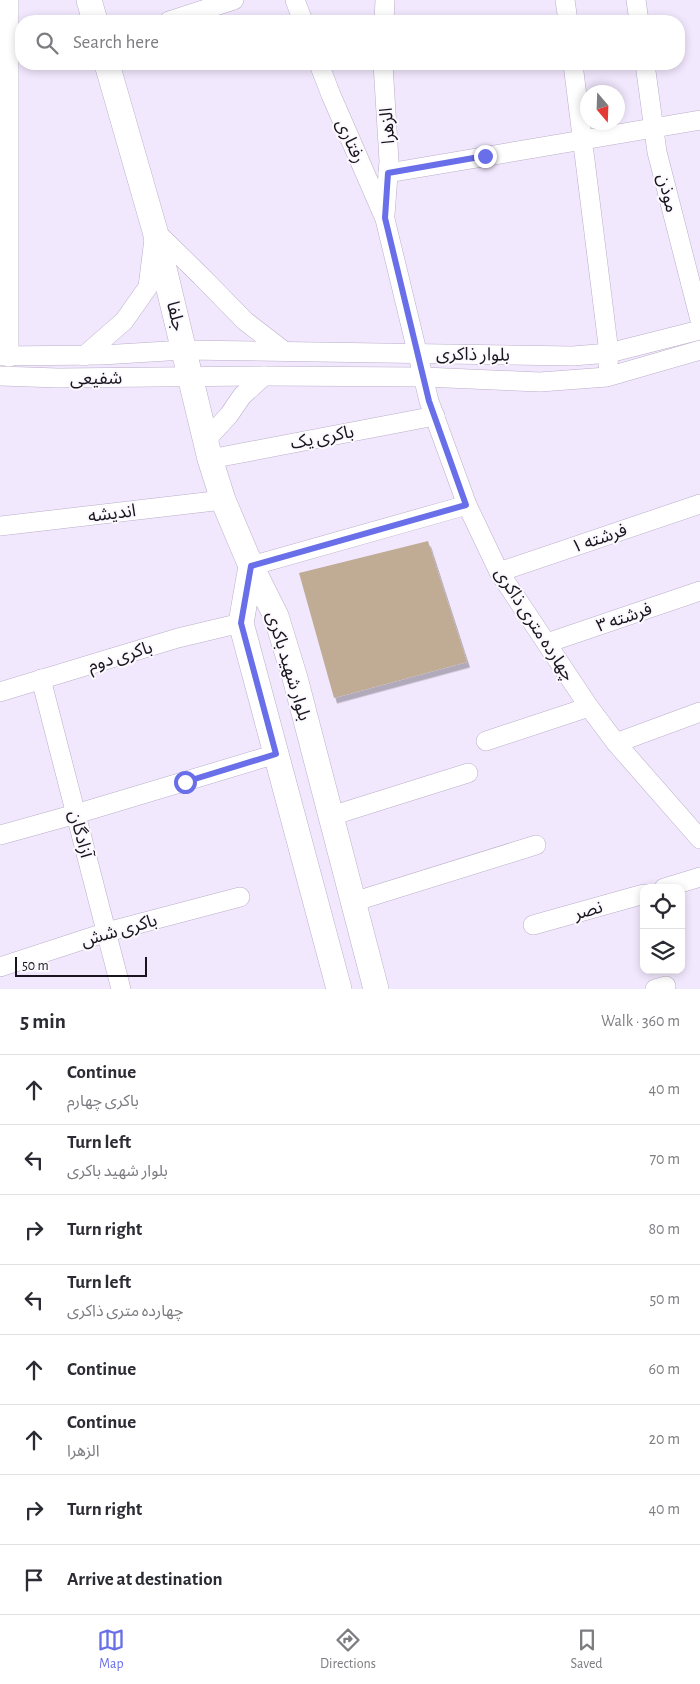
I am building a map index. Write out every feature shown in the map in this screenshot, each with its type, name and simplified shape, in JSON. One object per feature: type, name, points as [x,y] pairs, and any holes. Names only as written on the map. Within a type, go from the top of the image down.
[{"type":"main road","points":[[89,0],[93,15]]},
{"type":"main road","name":"جلفا","points":[[109,70],[155,231],[208,449],[223,500],[251,566]]},
{"type":"main road","name":"بلوار شهید باکری","points":[[251,566],[241,623],[339,989]]},
{"type":"main road","name":"بلوار شهید باکری","points":[[251,566],[276,616],[295,678],[376,989]]},
{"type":"street","points":[[4,357],[5,28],[9,0]]},
{"type":"street","points":[[188,15],[234,0]]},
{"type":"street","points":[[295,0],[301,15]]},
{"type":"street","points":[[384,15],[385,0]]},
{"type":"street","points":[[565,0],[567,15]]},
{"type":"street","points":[[636,0],[638,15]]},
{"type":"street","name":"رفتاری","points":[[321,70],[385,218]]},
{"type":"street","name":"الزهرا","points":[[383,70],[389,161],[385,218]]},
{"type":"street","points":[[574,70],[609,353],[607,377]]},
{"type":"street","name":"موذن","points":[[646,70],[657,152],[700,320]]},
{"type":"street","points":[[388,173],[700,120]]},
{"type":"street","name":"چهارده متری ذاکری","points":[[385,218],[434,416],[466,505],[499,572],[589,707],[616,743],[700,839]]},
{"type":"street","points":[[155,231],[244,321],[284,351]]},
{"type":"street","points":[[84,356],[124,321],[148,287],[155,231]]},
{"type":"street","name":"بلوار ذاکری","points":[[184,350],[573,356],[609,353],[700,330]]},
{"type":"street","name":"شفیعی","points":[[4,357],[84,356],[184,350]]},
{"type":"street","name":"بلوار ذاکری","points":[[191,377],[424,377],[540,382],[607,377],[700,350]]},
{"type":"street","name":"شفیعی","points":[[0,376],[58,378],[191,377]]},
{"type":"street","points":[[208,449],[242,396],[264,376]]},
{"type":"street","name":"باکری یک","points":[[208,449],[434,416]]},
{"type":"street","name":"اندیشه","points":[[0,526],[223,500]]},
{"type":"street","name":"فرشته ۱","points":[[499,572],[700,504]]},
{"type":"street","points":[[251,566],[466,505]]},
{"type":"street","name":"فرشته ۳","points":[[547,643],[700,591]]},
{"type":"street","name":"باکری دوم","points":[[0,692],[178,638],[241,623]]},
{"type":"street","name":"آزادگان","points":[[41,679],[121,989]]},
{"type":"street","points":[[486,741],[589,707]]},
{"type":"street","points":[[616,743],[700,712]]},
{"type":"street","points":[[0,835],[276,754]]},
{"type":"street","points":[[331,816],[468,774]]},
{"type":"street","points":[[353,902],[536,845]]},
{"type":"street","points":[[677,884],[700,877]]},
{"type":"street","name":"نصر","points":[[533,926],[640,895]]},
{"type":"street","name":"باکری شش","points":[[0,967],[107,932],[240,897]]},
{"type":"building","points":[[428,541],[467,662],[334,698],[299,573]]},
{"type":"route","points":[[185,782],[276,754],[241,623],[251,566],[466,505],[429,401],[385,218],[388,173],[485,156]]}]
